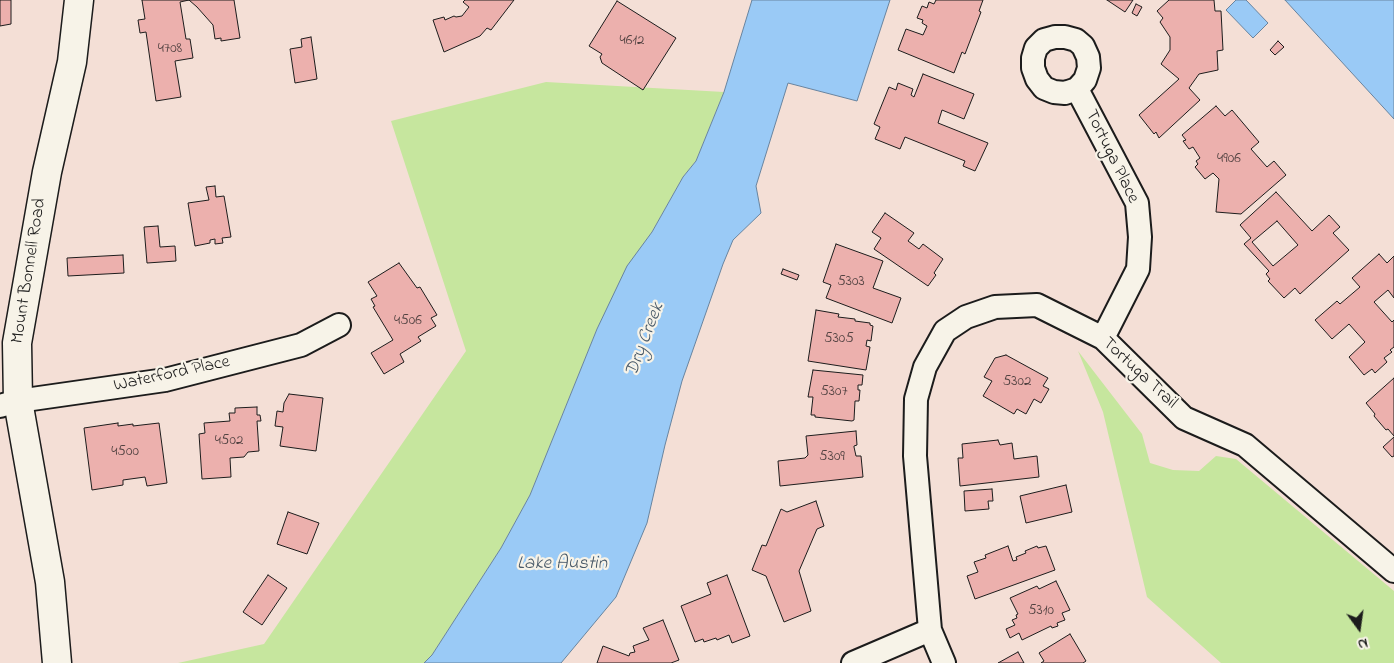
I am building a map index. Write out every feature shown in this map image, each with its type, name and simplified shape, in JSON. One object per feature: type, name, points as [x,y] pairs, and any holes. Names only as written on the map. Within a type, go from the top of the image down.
[{"type":"street","name":"Mount Bonnell Road","points":[[57,663],[50,582],[9,404],[17,343],[47,172],[72,62],[78,0]]},
{"type":"street","name":"Tortuga Place","points":[[1077,89],[1137,203],[1140,237],[1138,269],[1103,338]]},
{"type":"street","name":"Tortuga Trail","points":[[944,663],[930,630],[915,456],[916,399],[925,367],[945,331],[966,317],[995,307],[1037,304],[1103,338],[1184,418],[1245,445],[1394,571]]},
{"type":"street","name":"Waterford Place","points":[[9,404],[165,380],[301,346],[339,325]]},
{"type":"street","points":[[853,663],[930,630]]},
{"type":"green space","points":[[546,82],[724,92],[696,161],[683,177],[597,329],[530,495],[501,548],[432,655],[424,663],[178,663],[264,644],[466,351],[391,121]]},
{"type":"green space","points":[[1078,351],[1142,434],[1150,463],[1173,470],[1199,471],[1216,456],[1236,459],[1394,591],[1394,663],[1221,663],[1147,597],[1103,412]]},
{"type":"water","name":"Lake Austin","points":[[752,0],[890,0],[857,101],[788,83],[756,186],[761,213],[733,240],[723,264],[682,381],[647,523],[616,597],[561,663],[424,663],[432,655],[501,548],[530,495],[597,329],[627,266],[652,232],[683,177],[696,161],[724,92]]},
{"type":"water","points":[[1236,0],[1246,0],[1268,23],[1253,38],[1226,10]]},
{"type":"water","points":[[1285,0],[1394,0],[1394,119]]},
{"type":"building","points":[[0,0],[11,0],[11,24],[0,26]]},
{"type":"building","points":[[142,0],[189,0],[180,2],[186,39],[190,39],[193,58],[175,61],[181,97],[156,101],[146,32],[140,33],[138,20],[145,19]]},
{"type":"building","points":[[189,0],[234,0],[240,38],[221,41],[221,38],[215,39],[213,25]]},
{"type":"building","points":[[465,0],[514,0],[491,30],[487,28],[480,36],[444,52],[433,20],[444,17],[445,20],[454,16],[462,16],[469,7],[463,2]]},
{"type":"building","points":[[936,0],[983,0],[979,11],[981,12],[965,54],[962,52],[954,73],[898,50],[906,29],[923,35],[927,26],[922,23],[923,20],[917,18],[922,6],[927,8],[929,2],[934,4]]},
{"type":"building","points":[[1107,0],[1133,0],[1125,12]]},
{"type":"building","points":[[1169,0],[1214,0],[1215,11],[1221,11],[1223,50],[1217,51],[1218,70],[1199,74],[1189,88],[1200,100],[1159,138],[1156,132],[1154,134],[1139,115],[1179,79],[1161,64],[1170,50],[1170,37],[1160,22],[1163,18],[1157,11]]},
{"type":"building","points":[[617,1],[676,38],[643,90],[602,63],[600,57],[602,54],[589,46]]},
{"type":"building","points":[[1136,4],[1142,7],[1137,16],[1132,13]]},
{"type":"building","points":[[311,37],[317,79],[295,83],[290,49],[302,47],[301,39]]},
{"type":"building","points":[[1278,41],[1284,47],[1275,55],[1270,50]]},
{"type":"building","points":[[923,74],[974,94],[964,119],[942,110],[938,123],[988,143],[975,171],[963,166],[965,161],[905,137],[900,149],[875,139],[880,127],[874,124],[889,87],[896,90],[898,83],[913,89],[911,95],[914,97]]},
{"type":"building","points":[[1216,106],[1225,116],[1232,110],[1259,142],[1251,149],[1267,167],[1274,161],[1286,175],[1241,214],[1216,212],[1219,179],[1213,173],[1205,179],[1195,167],[1198,164],[1196,161],[1200,158],[1193,147],[1189,149],[1183,141],[1186,140],[1182,135]]},
{"type":"building","points":[[215,186],[216,197],[224,196],[231,237],[222,238],[223,243],[215,244],[215,239],[210,240],[210,243],[195,246],[188,203],[209,200],[206,187]]},
{"type":"building","points":[[1276,192],[1312,231],[1329,215],[1340,227],[1333,233],[1349,250],[1300,294],[1295,288],[1284,298],[1268,281],[1270,279],[1266,274],[1269,271],[1244,244],[1251,238],[1240,225]],"holes":[[[1277,221],[1298,245],[1273,266],[1252,242]]]},
{"type":"building","points":[[885,213],[914,233],[908,241],[919,249],[923,244],[943,259],[934,273],[936,275],[928,286],[874,249],[881,238],[872,232]]},
{"type":"building","points":[[158,226],[160,247],[175,246],[176,261],[147,263],[144,227]]},
{"type":"building","points":[[836,244],[883,261],[873,288],[901,298],[892,323],[826,298],[831,285],[823,282]]},
{"type":"building","points":[[1379,254],[1387,263],[1394,256],[1394,298],[1388,290],[1374,302],[1392,322],[1394,320],[1394,347],[1390,350],[1392,352],[1384,358],[1387,362],[1375,373],[1372,369],[1364,375],[1349,357],[1365,342],[1349,324],[1332,339],[1315,320],[1337,301],[1340,304],[1360,287],[1352,278]]},
{"type":"building","points":[[123,255],[124,273],[68,276],[67,258]]},
{"type":"building","points":[[399,263],[417,288],[420,287],[437,315],[431,318],[436,326],[418,337],[421,341],[400,354],[404,362],[384,374],[371,353],[393,340],[373,307],[375,306],[371,299],[377,296],[368,282]]},
{"type":"building","points":[[783,269],[799,275],[797,280],[781,274]]},
{"type":"building","points":[[816,310],[839,314],[838,317],[855,319],[855,321],[870,323],[873,326],[871,341],[867,340],[866,346],[870,347],[866,370],[808,361]]},
{"type":"building","points":[[1006,355],[1048,378],[1043,386],[1049,389],[1041,403],[1034,399],[1026,414],[1017,409],[1014,414],[983,396],[992,381],[984,377],[995,358]]},
{"type":"building","points":[[813,370],[863,375],[862,385],[858,385],[858,390],[860,390],[859,401],[855,401],[854,420],[815,417],[815,415],[811,415],[813,397],[808,397]]},
{"type":"building","points":[[1394,378],[1394,436],[1374,416],[1375,414],[1366,403]]},
{"type":"building","points":[[289,394],[323,398],[316,451],[280,446],[283,427],[275,426],[277,411],[283,412],[284,403]]},
{"type":"building","points":[[257,407],[257,415],[260,415],[261,421],[257,421],[259,451],[248,452],[244,457],[230,458],[231,477],[202,479],[199,434],[205,433],[204,423],[230,421],[229,413],[235,413],[235,408]]},
{"type":"building","points":[[118,423],[118,426],[133,424],[133,426],[159,423],[167,483],[147,486],[145,477],[123,480],[123,485],[92,490],[84,428]]},
{"type":"building","points":[[856,431],[857,445],[854,447],[856,456],[861,456],[863,477],[780,486],[778,461],[805,458],[808,455],[806,436]]},
{"type":"building","points":[[1394,437],[1394,456],[1392,457],[1383,447]]},
{"type":"building","points":[[998,440],[1000,445],[1012,443],[1014,459],[1037,456],[1039,477],[960,486],[958,458],[963,458],[962,444]]},
{"type":"building","points":[[1066,485],[1072,512],[1026,523],[1020,496]]},
{"type":"building","points":[[992,489],[993,501],[988,501],[989,509],[965,511],[964,491]]},
{"type":"building","points":[[816,501],[824,526],[817,529],[799,571],[811,611],[784,622],[766,576],[752,570],[762,545],[766,546],[781,509],[787,512]]},
{"type":"building","points":[[288,512],[319,523],[307,554],[277,544]]},
{"type":"building","points":[[1008,546],[1013,561],[1017,560],[1016,557],[1026,553],[1025,551],[1037,546],[1038,548],[1046,546],[1055,570],[975,599],[967,576],[978,572],[974,562],[986,558],[985,555]]},
{"type":"building","points":[[268,575],[287,588],[262,625],[243,612]]},
{"type":"building","points":[[727,575],[750,636],[732,643],[729,635],[717,640],[716,638],[704,642],[703,639],[695,642],[681,606],[711,594],[707,583]]},
{"type":"building","points":[[1056,581],[1070,610],[1062,613],[1065,620],[1057,623],[1058,626],[1052,628],[1051,626],[1022,640],[1019,633],[1010,638],[1006,629],[1015,625],[1012,620],[1017,618],[1016,615],[1018,614],[1010,598],[1037,586],[1039,589]]},
{"type":"building","points":[[663,620],[679,660],[671,663],[597,663],[603,646],[629,656],[630,653],[635,652],[633,646],[649,640],[643,628]]},
{"type":"building","points":[[1070,634],[1086,661],[1083,663],[1041,663],[1044,661],[1039,653]]},
{"type":"building","points":[[1018,652],[1024,663],[998,663]]},
{"type":"water label","name":"Dry Creek","points":[[646,340]]}]
